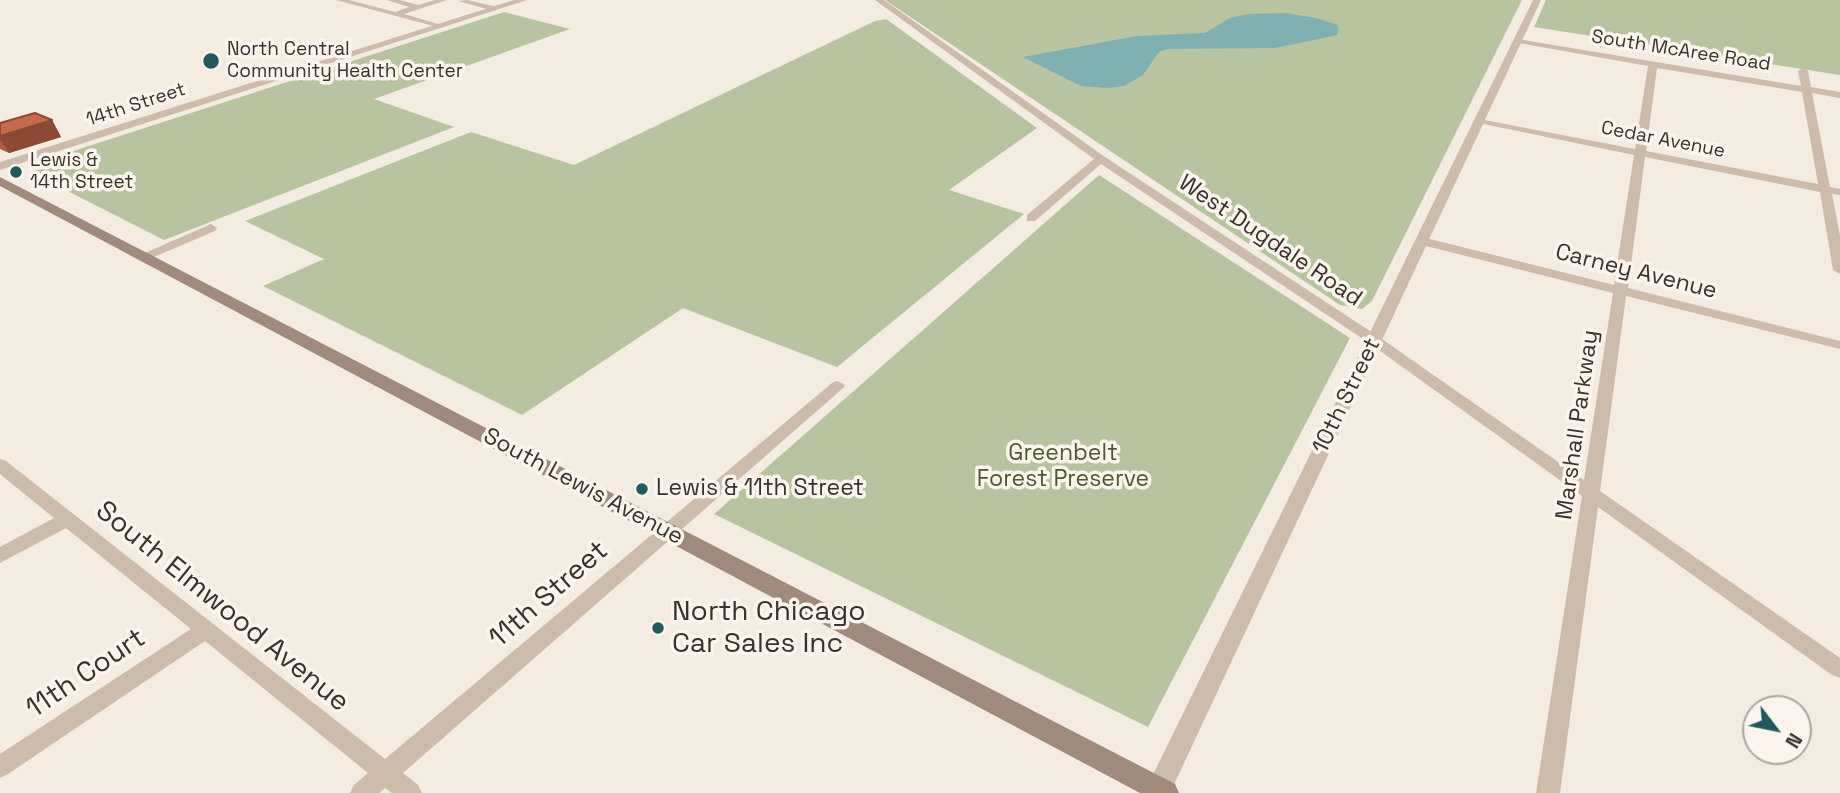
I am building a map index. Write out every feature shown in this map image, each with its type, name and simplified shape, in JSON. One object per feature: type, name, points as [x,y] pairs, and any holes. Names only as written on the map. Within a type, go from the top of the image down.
[{"type":"main road","name":"South Lewis Avenue","points":[[0,181],[1161,792]]},
{"type":"street","points":[[340,0],[441,26]]},
{"type":"street","points":[[391,0],[419,7]]},
{"type":"street","points":[[395,15],[443,0]]},
{"type":"street","name":"14th Street","points":[[0,166],[523,0]]},
{"type":"street","name":"West Dugdale Road","points":[[879,0],[1101,159],[1374,340],[1591,491],[1840,669]]},
{"type":"street","name":"10th Street","points":[[1161,792],[1537,0]]},
{"type":"street","points":[[461,1],[495,9]]},
{"type":"street","name":"South McAree Road","points":[[1517,42],[1840,95]]},
{"type":"street","name":"Marshall Parkway","points":[[1548,793],[1653,64]]},
{"type":"street","points":[[1802,71],[1840,270]]},
{"type":"street","name":"Cedar Avenue","points":[[1479,122],[1840,192]]},
{"type":"street","points":[[1031,218],[1101,159]]},
{"type":"street","points":[[144,256],[212,228]]},
{"type":"street","name":"Carney Avenue","points":[[1422,241],[1840,345]]},
{"type":"street","name":"11th Street","points":[[362,793],[837,386]]},
{"type":"street","name":"South Elmwood Avenue","points":[[0,465],[410,793]]},
{"type":"street","points":[[0,556],[67,519]]},
{"type":"street","name":"11th Court","points":[[0,767],[206,630]]},
{"type":"green space","points":[[885,0],[1522,0],[1372,301],[1362,309],[1340,305]]},
{"type":"green space","points":[[1546,0],[1840,0],[1840,75],[1534,27]]},
{"type":"green space","points":[[504,12],[570,29],[374,99],[454,127],[164,240],[32,173],[42,164],[67,153]]},
{"type":"green space","points":[[886,19],[1037,128],[949,190],[1024,214],[837,367],[683,308],[522,415],[263,286],[324,259],[245,221],[471,132],[574,165],[875,21]]},
{"type":"green space","name":"Greenbelt Forest Preserve","points":[[1099,175],[1350,338],[1148,727],[714,514]]},
{"type":"water","points":[[1286,13],[1316,18],[1338,25],[1338,35],[1275,48],[1167,49],[1159,52],[1143,75],[1124,86],[1107,88],[1081,86],[1023,57],[1137,36],[1205,33],[1230,18],[1249,14]]},
{"type":"building","points":[[35,113],[52,120],[0,136],[0,123]]},
{"type":"place","name":"North Central Community Health Center","points":[[211,61]]},
{"type":"place","name":"Lewis & 14th Street","points":[[16,172]]},
{"type":"place","name":"Lewis & 11th Street","points":[[642,489]]},
{"type":"place","name":"North Chicago Car Sales Inc","points":[[658,628]]}]
